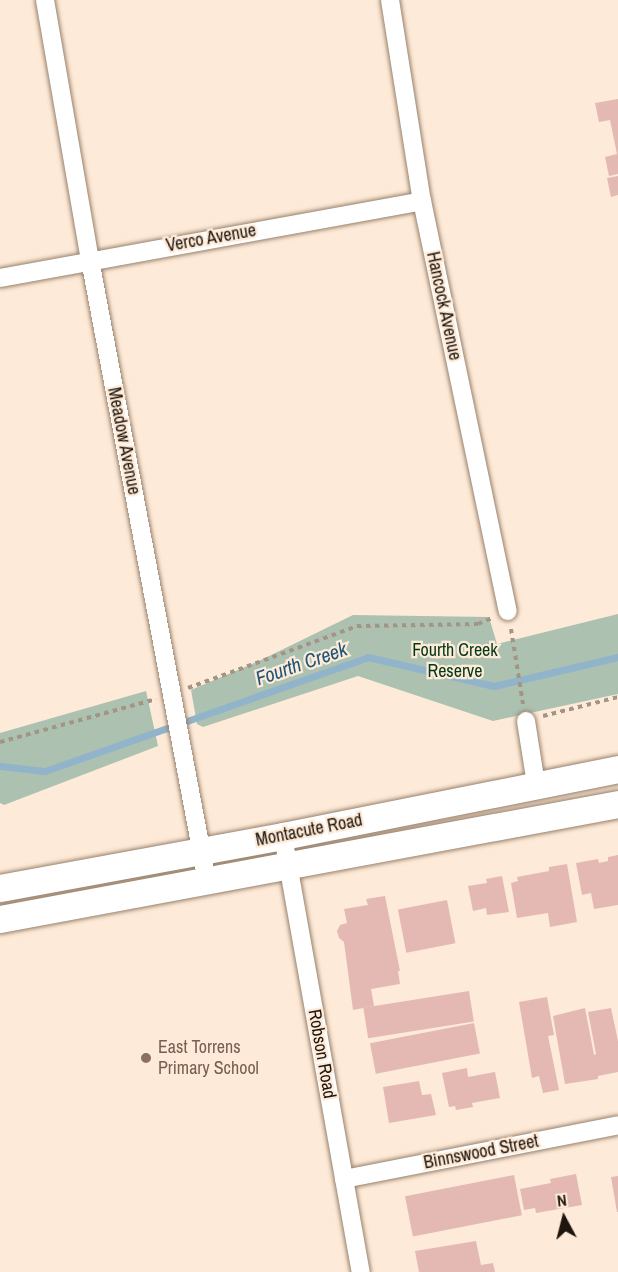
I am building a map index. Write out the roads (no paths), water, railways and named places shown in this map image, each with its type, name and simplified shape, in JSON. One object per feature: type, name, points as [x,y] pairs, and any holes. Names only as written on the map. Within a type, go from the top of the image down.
[{"type":"main road","name":"Montacute Road","points":[[0,888],[283,836],[536,784],[618,770]]},
{"type":"main road","points":[[536,784],[545,800],[553,807],[574,812]]},
{"type":"main road","name":"Montacute Road","points":[[0,919],[618,804]]},
{"type":"street","name":"Meadow Avenue","points":[[45,0],[90,260],[207,881]]},
{"type":"street","name":"Hancock Avenue","points":[[390,0],[422,201],[508,611]]},
{"type":"street","name":"Verco Avenue","points":[[0,278],[422,201]]},
{"type":"street","points":[[526,721],[536,784]]},
{"type":"street","name":"Robson Road","points":[[283,836],[361,1272]]},
{"type":"street","name":"Binnswood Street","points":[[344,1179],[618,1125]]},
{"type":"waterway","name":"Fourth Creek","points":[[0,766],[45,771],[368,657],[494,686],[618,657]]},
{"type":"place","name":"East Torrens Primary School","points":[[146,1058]]},
{"type":"park label","name":"Fourth Creek Reserve","points":[[455,661]]}]
